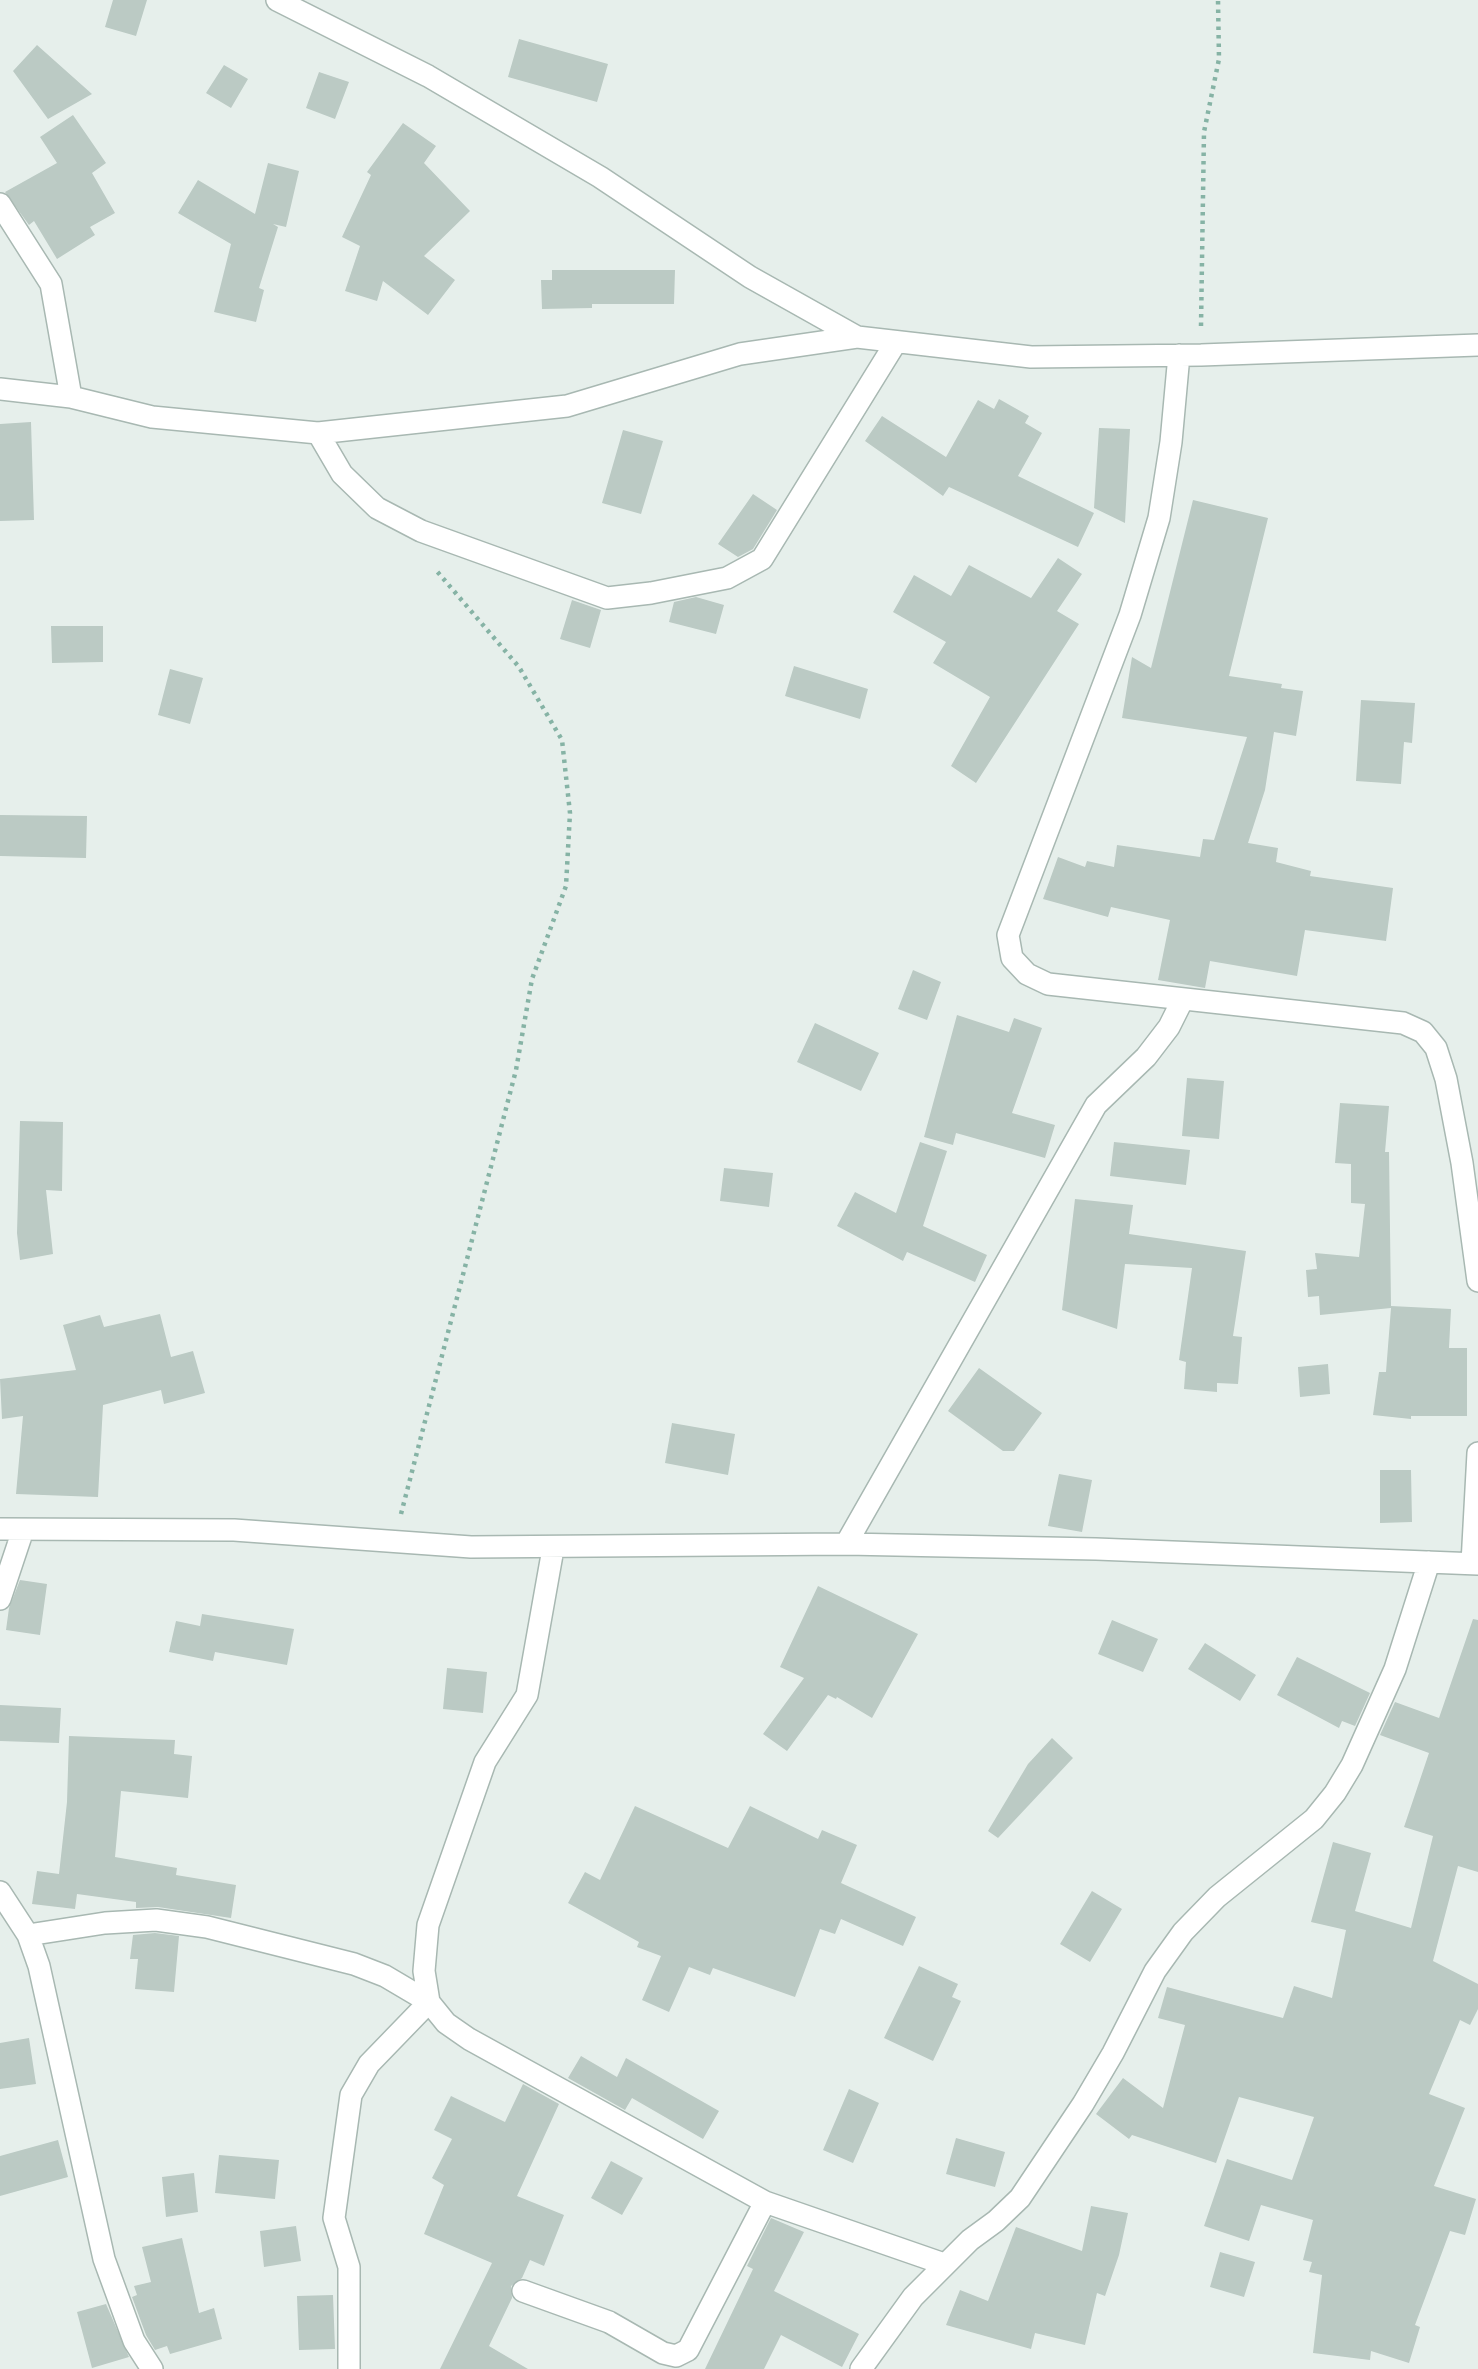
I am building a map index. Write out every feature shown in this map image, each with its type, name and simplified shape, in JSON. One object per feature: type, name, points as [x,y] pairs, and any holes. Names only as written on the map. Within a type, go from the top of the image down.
[{"type":"street","points":[[277,0],[428,76],[600,177],[750,277],[857,337]]},
{"type":"street","points":[[0,204],[51,284],[71,397]]},
{"type":"street","points":[[0,389],[71,397],[152,417],[318,433],[567,406],[740,355],[857,337],[1031,357],[1201,355],[1478,345]]},
{"type":"street","points":[[318,433],[342,474],[377,508],[421,531],[607,598],[727,578],[762,559],[896,342]]},
{"type":"street","points":[[1178,355],[1171,442],[1155,530],[1130,615],[1008,935],[1012,958],[1027,974],[1048,984],[1404,1023],[1423,1032],[1436,1048],[1446,1079],[1462,1163],[1478,1281]]},
{"type":"street","points":[[846,1544],[1096,1105],[1146,1057],[1170,1027],[1183,999]]},
{"type":"street","points":[[0,1529],[234,1530],[396,1542],[553,1549],[846,1544],[1096,1549],[1475,1564],[1478,1453]]},
{"type":"street","points":[[0,1599],[23,1530]]},
{"type":"street","points":[[429,2002],[424,1971],[428,1925],[485,1762],[527,1695],[553,1549]]},
{"type":"street","points":[[861,2369],[913,2297],[944,2264],[1020,2198],[1089,2094],[1114,2053],[1155,1971],[1183,1932],[1217,1898],[1314,1819],[1335,1793],[1352,1765],[1395,1669],[1429,1562]]},
{"type":"street","points":[[0,1892],[28,1936],[39,1966],[104,2259],[134,2341],[152,2369]]},
{"type":"street","points":[[28,1936],[105,1923],[156,1920],[207,1927],[354,1964],[385,1976],[429,2002],[446,2023],[469,2039],[765,2202],[944,2264]]},
{"type":"street","points":[[349,2369],[349,2267],[334,2218],[351,2095],[369,2064],[429,2002]]},
{"type":"street","points":[[523,2291],[609,2322],[663,2353],[676,2356],[688,2350],[765,2202]]},
{"type":"path","points":[[1201,355],[1204,132],[1219,59],[1218,0]]},
{"type":"path","points":[[396,1542],[407,1482],[516,1070],[532,979],[566,886],[570,813],[562,740],[519,667],[430,564],[421,531]]},
{"type":"building","points":[[113,0],[147,0],[136,36],[105,27]]},
{"type":"building","points":[[519,39],[608,64],[597,102],[508,77]]},
{"type":"building","points":[[37,45],[92,94],[48,119],[13,71]]},
{"type":"building","points":[[224,65],[248,79],[231,108],[206,93]]},
{"type":"building","points":[[319,72],[349,82],[335,119],[306,108]]},
{"type":"building","points":[[73,115],[106,163],[92,173],[115,213],[90,227],[95,235],[57,259],[34,221],[29,225],[5,192],[57,163],[40,137]]},
{"type":"building","points":[[403,123],[436,146],[424,163],[470,211],[424,256],[455,280],[428,315],[383,281],[377,301],[345,291],[360,246],[342,237],[371,175],[367,172]]},
{"type":"building","points":[[268,163],[299,171],[286,227],[273,224],[278,227],[259,288],[264,290],[256,322],[214,312],[231,244],[178,213],[198,180],[255,214]]},
{"type":"building","points":[[552,270],[675,270],[674,304],[592,304],[592,308],[542,309],[541,280],[552,280]]},
{"type":"building","points":[[999,399],[1029,416],[1025,423],[1042,433],[1018,476],[1094,513],[1078,547],[949,487],[943,496],[865,441],[882,416],[946,457],[978,400],[994,409]]},
{"type":"building","points":[[31,422],[34,520],[0,521],[0,424]]},
{"type":"building","points":[[1099,428],[1130,429],[1125,523],[1094,508]]},
{"type":"building","points":[[623,430],[663,441],[641,514],[602,503]]},
{"type":"building","points":[[753,494],[777,510],[753,549],[738,557],[718,544]]},
{"type":"building","points":[[1193,500],[1268,518],[1229,676],[1282,684],[1281,688],[1303,691],[1296,736],[1274,732],[1265,790],[1248,843],[1278,848],[1276,862],[1311,871],[1310,876],[1393,888],[1386,941],[1305,930],[1297,976],[1210,961],[1205,988],[1158,980],[1170,920],[1111,907],[1108,917],[1043,899],[1058,857],[1085,867],[1087,861],[1114,867],[1117,845],[1200,857],[1203,839],[1214,840],[1247,737],[1122,718],[1132,657],[1151,668]]},
{"type":"building","points":[[1058,558],[1082,574],[1057,611],[1079,624],[976,783],[951,766],[990,697],[933,663],[946,642],[893,612],[914,575],[951,596],[969,565],[1031,598]]},
{"type":"building","points":[[696,597],[724,605],[716,634],[669,622],[674,602]]},
{"type":"building","points":[[572,600],[601,610],[590,648],[560,639]]},
{"type":"building","points":[[51,626],[103,626],[103,662],[52,663]]},
{"type":"building","points":[[794,666],[868,689],[860,719],[785,696]]},
{"type":"building","points":[[170,669],[203,678],[190,724],[158,715]]},
{"type":"building","points":[[1361,700],[1415,703],[1412,743],[1404,742],[1401,784],[1356,781]]},
{"type":"building","points":[[0,815],[87,816],[86,858],[0,856]]},
{"type":"building","points":[[913,970],[941,982],[927,1020],[898,1009]]},
{"type":"building","points":[[957,1015],[1009,1032],[1014,1018],[1042,1028],[1012,1113],[1055,1125],[1045,1158],[956,1133],[953,1145],[924,1137]]},
{"type":"building","points":[[815,1023],[879,1053],[861,1091],[797,1062]]},
{"type":"building","points":[[1187,1078],[1224,1081],[1219,1139],[1182,1136]]},
{"type":"building","points":[[1340,1103],[1389,1106],[1385,1152],[1389,1152],[1391,1306],[1451,1309],[1449,1348],[1467,1348],[1467,1416],[1411,1416],[1411,1419],[1373,1415],[1379,1372],[1386,1372],[1391,1308],[1320,1315],[1319,1296],[1308,1297],[1306,1270],[1317,1269],[1315,1253],[1359,1257],[1365,1204],[1351,1203],[1351,1164],[1335,1163]]},
{"type":"building","points":[[20,1121],[63,1122],[62,1191],[46,1190],[53,1254],[20,1260],[17,1233]]},
{"type":"building","points":[[920,1142],[947,1151],[923,1226],[987,1255],[975,1282],[907,1252],[903,1261],[837,1226],[855,1192],[896,1213]]},
{"type":"building","points":[[1114,1142],[1190,1150],[1186,1185],[1110,1176]]},
{"type":"building","points":[[724,1168],[773,1173],[769,1207],[720,1201]]},
{"type":"building","points":[[1075,1199],[1133,1205],[1129,1234],[1246,1251],[1233,1336],[1242,1337],[1238,1384],[1217,1383],[1217,1392],[1184,1389],[1186,1362],[1179,1360],[1192,1268],[1125,1264],[1117,1329],[1062,1310]]},
{"type":"building","points":[[160,1314],[171,1357],[193,1351],[205,1393],[164,1404],[161,1390],[103,1405],[98,1497],[16,1494],[23,1416],[2,1419],[0,1379],[76,1370],[63,1325],[100,1315],[104,1327]]},
{"type":"building","points":[[1328,1364],[1330,1394],[1300,1397],[1298,1367]]},
{"type":"building","points":[[979,1368],[1042,1413],[1014,1451],[1003,1451],[948,1411]]},
{"type":"building","points":[[672,1423],[735,1434],[728,1475],[665,1463]]},
{"type":"building","points":[[1380,1470],[1411,1470],[1412,1522],[1380,1523]]},
{"type":"building","points":[[1059,1474],[1092,1480],[1082,1532],[1048,1526]]},
{"type":"building","points":[[20,1580],[47,1584],[40,1635],[6,1630],[9,1608]]},
{"type":"building","points":[[818,1586],[918,1634],[872,1718],[837,1697],[836,1699],[828,1695],[787,1751],[763,1734],[804,1678],[780,1667]]},
{"type":"building","points":[[202,1614],[294,1629],[287,1665],[215,1652],[213,1661],[169,1652],[176,1621],[200,1626]]},
{"type":"building","points":[[1473,1619],[1478,1620],[1478,1872],[1458,1866],[1433,1961],[1478,1984],[1478,2009],[1470,2025],[1460,2020],[1429,2094],[1465,2108],[1434,2186],[1476,2199],[1465,2235],[1450,2231],[1415,2325],[1420,2327],[1409,2363],[1371,2351],[1370,2360],[1313,2353],[1322,2275],[1309,2272],[1312,2262],[1303,2260],[1313,2220],[1261,2205],[1249,2241],[1204,2226],[1227,2159],[1292,2180],[1314,2117],[1239,2097],[1216,2163],[1132,2135],[1129,2139],[1096,2114],[1123,2078],[1163,2108],[1185,2025],[1158,2018],[1167,1987],[1283,2018],[1294,1986],[1332,1998],[1346,1930],[1311,1922],[1333,1842],[1371,1853],[1355,1911],[1411,1928],[1433,1836],[1404,1827],[1429,1753],[1380,1735],[1395,1702],[1439,1718]]},
{"type":"building","points":[[1112,1620],[1158,1639],[1143,1672],[1098,1654]]},
{"type":"building","points":[[1205,1643],[1256,1675],[1240,1701],[1188,1669]]},
{"type":"building","points":[[1297,1657],[1370,1693],[1355,1726],[1342,1721],[1339,1728],[1277,1695]]},
{"type":"building","points":[[447,1668],[487,1672],[483,1713],[443,1709]]},
{"type":"building","points":[[0,1705],[61,1708],[59,1743],[0,1741]]},
{"type":"building","points":[[69,1736],[175,1740],[174,1754],[192,1756],[188,1798],[121,1791],[115,1857],[177,1868],[176,1875],[236,1885],[231,1918],[158,1907],[136,1908],[136,1902],[77,1894],[75,1909],[32,1904],[37,1871],[59,1874],[67,1802]]},
{"type":"building","points":[[1052,1738],[1073,1758],[998,1838],[988,1831],[1028,1764]]},
{"type":"building","points":[[635,1806],[728,1848],[750,1806],[818,1839],[822,1830],[857,1845],[841,1883],[916,1917],[903,1946],[841,1919],[835,1934],[820,1929],[795,1997],[713,1968],[710,1975],[689,1967],[669,2012],[642,2000],[661,1956],[637,1947],[639,1942],[568,1903],[585,1872],[600,1880]]},
{"type":"building","points":[[1092,1891],[1122,1909],[1090,1962],[1060,1944]]},
{"type":"building","points":[[155,1933],[179,1936],[174,1992],[135,1989],[138,1959],[130,1959],[133,1935]]},
{"type":"building","points":[[919,1966],[958,1984],[952,1997],[961,2001],[933,2061],[884,2038]]},
{"type":"building","points":[[29,2038],[36,2084],[0,2089],[0,2043]]},
{"type":"building","points":[[581,2056],[617,2077],[626,2058],[719,2111],[703,2139],[632,2098],[625,2110],[568,2078]]},
{"type":"building","points":[[523,2084],[559,2104],[517,2196],[564,2215],[544,2266],[530,2260],[522,2278],[511,2286],[512,2298],[489,2346],[528,2369],[440,2369],[492,2263],[424,2234],[444,2185],[432,2178],[452,2139],[434,2130],[451,2096],[505,2122]]},
{"type":"building","points":[[849,2089],[879,2103],[853,2163],[823,2150]]},
{"type":"building","points":[[956,2138],[1005,2152],[995,2187],[946,2174]]},
{"type":"building","points":[[58,2140],[68,2177],[0,2196],[0,2156]]},
{"type":"building","points":[[219,2155],[279,2160],[275,2199],[215,2193]]},
{"type":"building","points":[[611,2161],[643,2178],[622,2215],[591,2198]]},
{"type":"building","points":[[194,2173],[198,2212],[166,2217],[162,2177]]},
{"type":"building","points":[[1091,2206],[1128,2213],[1119,2255],[1105,2296],[1097,2293],[1085,2345],[1035,2333],[1031,2349],[946,2325],[960,2290],[988,2301],[1016,2227],[1082,2251]]},
{"type":"building","points":[[771,2218],[804,2232],[774,2291],[859,2334],[842,2367],[781,2335],[764,2369],[705,2369],[753,2269],[747,2266]]},
{"type":"building","points":[[296,2226],[301,2261],[264,2267],[260,2231]]},
{"type":"building","points":[[182,2238],[199,2313],[214,2308],[222,2339],[170,2354],[167,2346],[155,2350],[146,2335],[132,2297],[137,2295],[134,2286],[151,2282],[142,2247]]},
{"type":"building","points":[[1220,2252],[1255,2262],[1244,2297],[1210,2287]]},
{"type":"building","points":[[333,2295],[335,2349],[299,2350],[297,2296]]},
{"type":"building","points":[[106,2304],[129,2357],[92,2368],[77,2312]]}]
